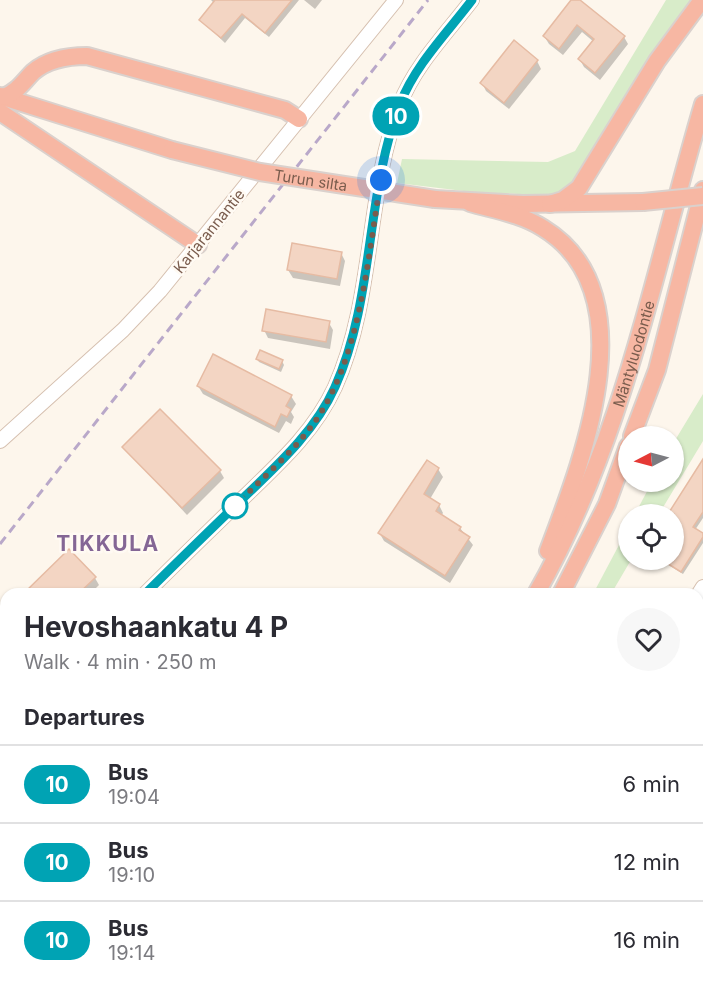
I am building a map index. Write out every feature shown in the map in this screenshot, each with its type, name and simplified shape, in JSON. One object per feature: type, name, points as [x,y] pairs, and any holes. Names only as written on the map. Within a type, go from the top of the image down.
[{"type":"highway","points":[[550,204],[563,200],[579,188],[657,61],[702,0]]},
{"type":"highway","points":[[198,245],[2,102],[45,64],[63,57],[87,56],[285,110],[299,120]]},
{"type":"highway","name":"Turun silta","points":[[2,102],[172,150],[293,178],[435,199],[470,203],[550,204],[643,202],[703,196]]},
{"type":"highway","name":"Mäntyluodontie","points":[[539,588],[566,535],[600,456],[628,377],[703,104]]},
{"type":"highway","name":"Mäntyluodontie","points":[[636,426],[657,370],[703,190]]},
{"type":"highway","points":[[470,203],[523,218],[542,227],[563,244],[588,278],[596,298],[601,326],[600,361],[581,455],[537,579],[537,588]]},
{"type":"highway","points":[[564,588],[607,504],[618,474]]},
{"type":"street","name":"Karjarannantie","points":[[0,441],[123,330],[160,291],[396,0]]},
{"type":"street","points":[[151,588],[283,459],[325,406],[335,388],[351,339],[385,157],[395,118],[418,71],[472,0]]},
{"type":"green space","points":[[666,0],[693,0],[574,183],[560,194],[472,192],[397,183],[402,159],[548,162],[575,151]]},
{"type":"green space","points":[[703,394],[703,441],[684,473],[684,426]]},
{"type":"green space","points":[[647,492],[672,492],[665,504],[640,504]]},
{"type":"green space","points":[[618,547],[618,570],[625,570],[615,588],[596,588]]},
{"type":"building","points":[[215,0],[292,0],[265,33],[242,14],[221,38],[199,20]]},
{"type":"building","points":[[571,0],[580,0],[625,36],[595,73],[578,59],[594,39],[577,25],[559,49],[543,36]]},
{"type":"building","points":[[514,40],[538,60],[504,103],[480,83]]},
{"type":"building","points":[[292,243],[342,252],[337,279],[287,270]]},
{"type":"building","points":[[266,309],[330,321],[326,342],[262,331]]},
{"type":"building","points":[[260,350],[283,360],[279,369],[256,359]]},
{"type":"building","points":[[213,354],[292,395],[286,406],[291,409],[287,417],[281,414],[275,427],[197,386]]},
{"type":"building","points":[[160,409],[221,470],[182,508],[122,447]]},
{"type":"building","points":[[703,459],[703,512],[693,527],[703,533],[703,537],[684,567],[684,504],[674,504]]},
{"type":"building","points":[[427,460],[439,468],[424,494],[440,504],[436,511],[461,527],[459,530],[470,537],[445,576],[378,533]]},
{"type":"building","points":[[69,549],[96,577],[84,588],[29,588]]},
{"type":"railway","points":[[0,544],[428,0]]},
{"type":"bus line","name":"10","points":[[151,588],[297,444],[311,427],[335,388],[355,323],[389,136],[395,118],[418,71],[472,0]]},
{"type":"district","name":"TIKKULA","points":[[108,543]]},
{"type":"route","points":[[235,506],[297,444],[311,427],[335,388],[355,323],[381,180]]}]
